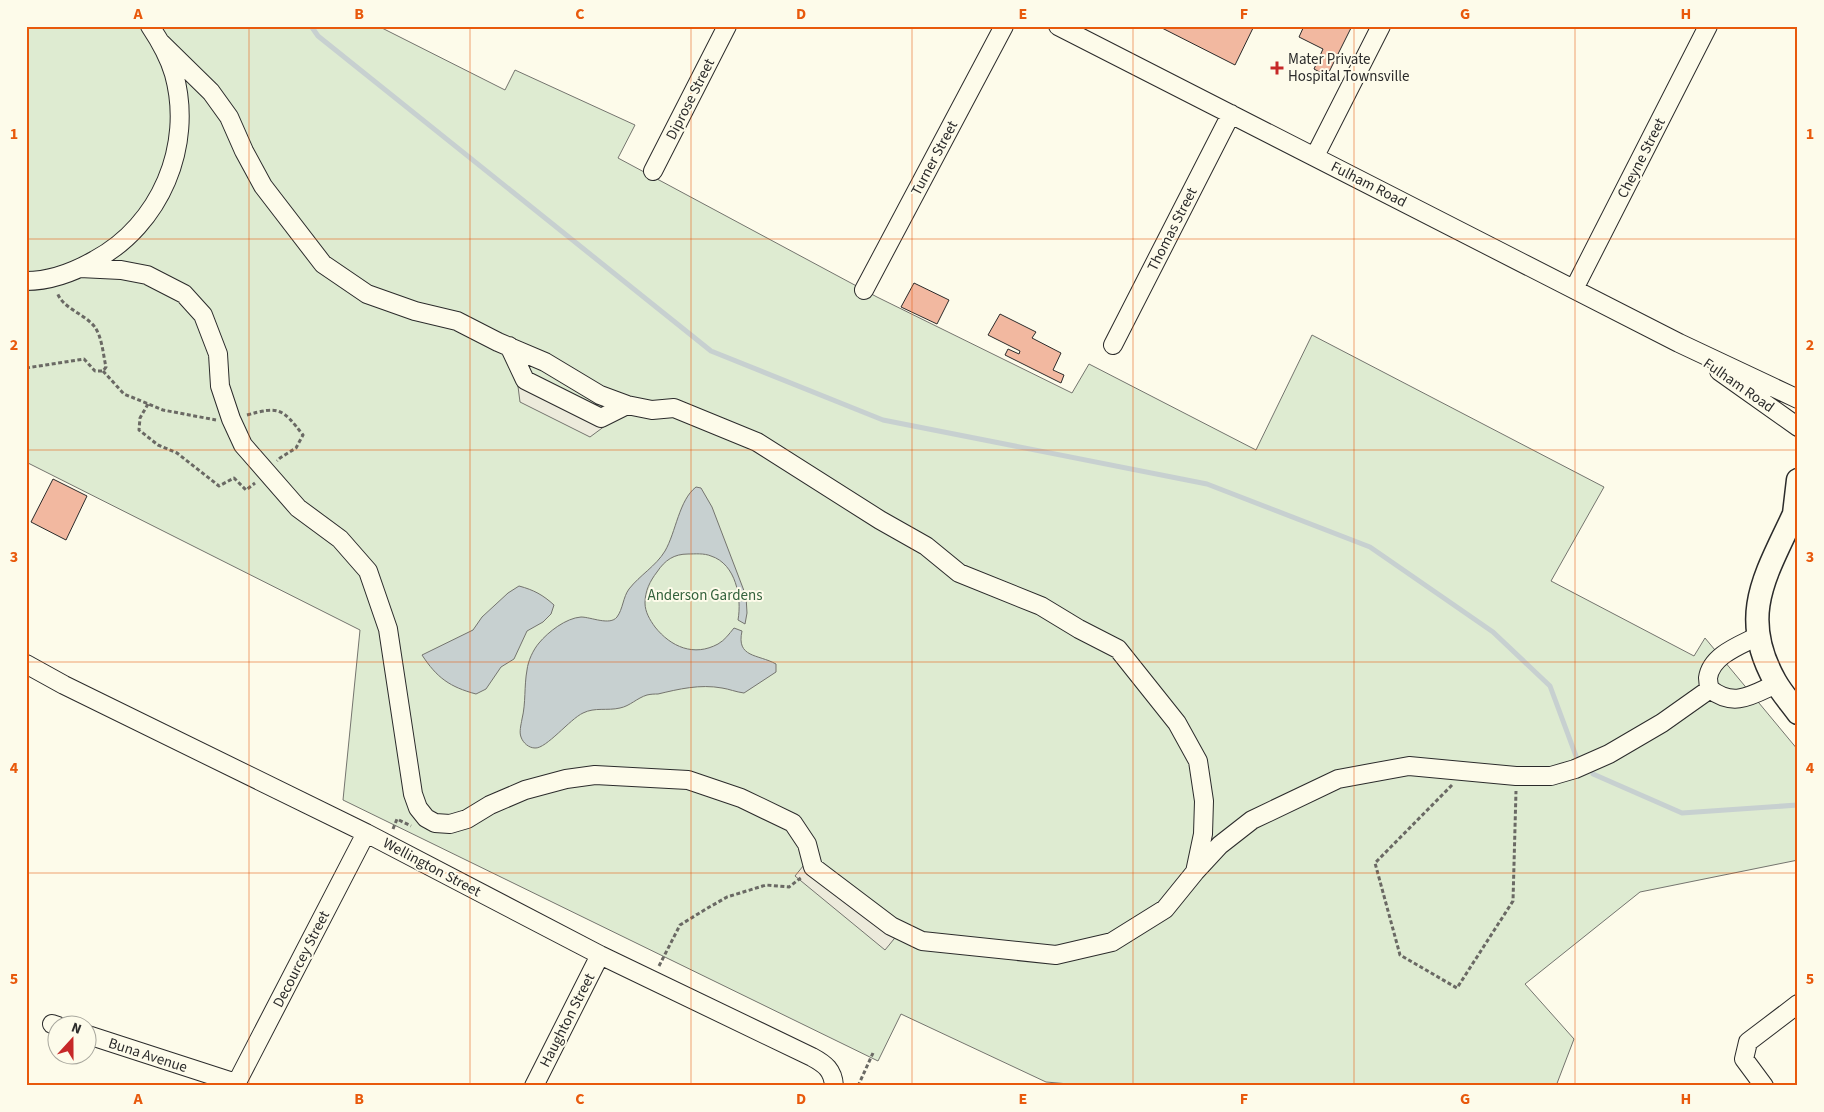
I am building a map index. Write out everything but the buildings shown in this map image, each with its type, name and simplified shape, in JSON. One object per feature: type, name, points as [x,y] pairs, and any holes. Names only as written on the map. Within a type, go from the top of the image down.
[{"type":"main road","points":[[1798,480],[1796,511],[1762,584],[1757,606],[1758,636],[1762,651],[1776,684],[1798,712]]},
{"type":"street","points":[[26,281],[52,277],[80,268],[110,252],[135,230],[156,204],[170,174],[178,141],[179,108],[174,74],[161,43],[150,26]]},
{"type":"street","name":"Diprose Street","points":[[654,171],[727,26]]},
{"type":"street","name":"Turner Street","points":[[864,290],[1004,26]]},
{"type":"street","name":"Fulham Road","points":[[1058,26],[1679,343],[1798,399]]},
{"type":"street","points":[[1315,156],[1381,26]]},
{"type":"street","name":"Cheyne Street","points":[[1574,289],[1708,26]]},
{"type":"street","points":[[161,43],[212,92],[229,117],[244,151],[263,186],[323,264],[366,294],[415,311],[458,321],[545,362],[600,395],[628,405],[652,410],[674,408],[757,442],[880,520],[926,546],[959,572],[1041,606],[1079,630],[1118,649],[1177,723],[1198,761],[1204,801],[1203,834],[1195,872]]},
{"type":"street","name":"Thomas Street","points":[[1112,345],[1230,114]]},
{"type":"street","points":[[80,268],[121,270],[147,275],[184,294],[203,315],[218,354],[220,386],[231,420],[243,445],[298,508],[340,539],[368,571],[388,629],[413,794],[418,808],[430,820],[450,824],[467,819],[490,805],[525,790],[566,779],[595,775],[688,780],[741,798],[793,823],[807,844],[813,867],[891,926],[922,941],[1056,955],[1112,942],[1165,909],[1220,845],[1252,820],[1338,779],[1410,766],[1516,776],[1551,776],[1581,766],[1636,740],[1710,690]]},
{"type":"street","name":"Fulham Road","points":[[1679,343],[1798,427]]},
{"type":"street","points":[[509,346],[525,380],[601,418],[628,405]]},
{"type":"street","points":[[1758,636],[1723,655],[1713,665],[1708,678],[1710,690],[1720,697],[1732,699],[1747,698],[1776,684]]},
{"type":"street","name":"Wellington Street","points":[[26,664],[386,843],[600,955],[812,1056],[825,1064],[834,1081]]},
{"type":"street","name":"Decourcey Street","points":[[236,1085],[366,833]]},
{"type":"street","name":"Haughton Street","points":[[534,1086],[600,955]]},
{"type":"street","points":[[1764,1086],[1744,1059],[1748,1042],[1798,1004]]},
{"type":"street","name":"Buna Avenue","points":[[98,1038],[236,1085]]},
{"type":"path","points":[[52,277],[57,295],[63,302],[83,315],[95,327],[106,367],[103,371]]},
{"type":"path","points":[[26,368],[84,359],[95,371],[103,371],[124,394],[163,410],[202,419],[222,421],[272,408],[283,413],[303,435],[296,448],[280,458],[267,474],[246,490],[234,478],[219,486],[176,453],[158,445],[139,430],[140,418],[148,404]]},
{"type":"path","points":[[1466,771],[1375,863],[1400,955],[1457,988],[1513,901],[1516,776]]},
{"type":"path","points":[[386,843],[397,820],[424,833],[430,820]]},
{"type":"path","points":[[652,980],[680,925],[727,897],[766,885],[789,888],[813,867]]},
{"type":"path","points":[[858,1086],[873,1053]]},
{"type":"green space","name":"Anderson Gardens","points":[[26,26],[378,26],[505,90],[515,70],[635,125],[618,158],[877,297],[1072,393],[1089,364],[1256,450],[1312,335],[1604,487],[1551,581],[1694,656],[1705,638],[1798,750],[1798,860],[1640,892],[1525,984],[1574,1039],[1556,1086],[1092,1086],[1046,1082],[901,1014],[878,1061],[343,800],[360,630],[26,462]]},
{"type":"shaded area","points":[[516,371],[613,420],[590,437],[520,402]]},
{"type":"shaded area","points":[[696,487],[701,488],[712,507],[746,596],[747,613],[745,624],[738,620],[738,592],[732,574],[720,560],[702,554],[678,555],[670,558],[663,564],[652,579],[647,590],[645,603],[648,616],[655,627],[668,640],[676,645],[692,650],[709,648],[718,644],[734,628],[742,631],[741,640],[745,651],[776,664],[776,672],[744,693],[725,688],[690,688],[647,695],[620,708],[588,711],[578,716],[540,747],[533,748],[528,746],[522,739],[520,731],[528,667],[535,649],[552,630],[569,620],[581,617],[610,621],[617,617],[629,589],[665,551],[682,508],[690,493]]},
{"type":"shaded area","points":[[519,586],[538,593],[554,605],[551,614],[543,622],[527,631],[514,659],[501,667],[486,689],[476,694],[451,685],[439,676],[422,655],[473,630],[482,617],[508,593]]},
{"type":"shaded area","points":[[812,855],[903,928],[885,950],[795,876]]},
{"type":"waterway","points":[[311,26],[318,36],[711,351],[883,420],[1207,484],[1370,547],[1493,632],[1550,686],[1579,764]]},
{"type":"waterway","points":[[1593,774],[1682,813],[1798,805]]},
{"type":"place","name":"Mater Private Hospital Townsville","points":[[1277,68]]}]
